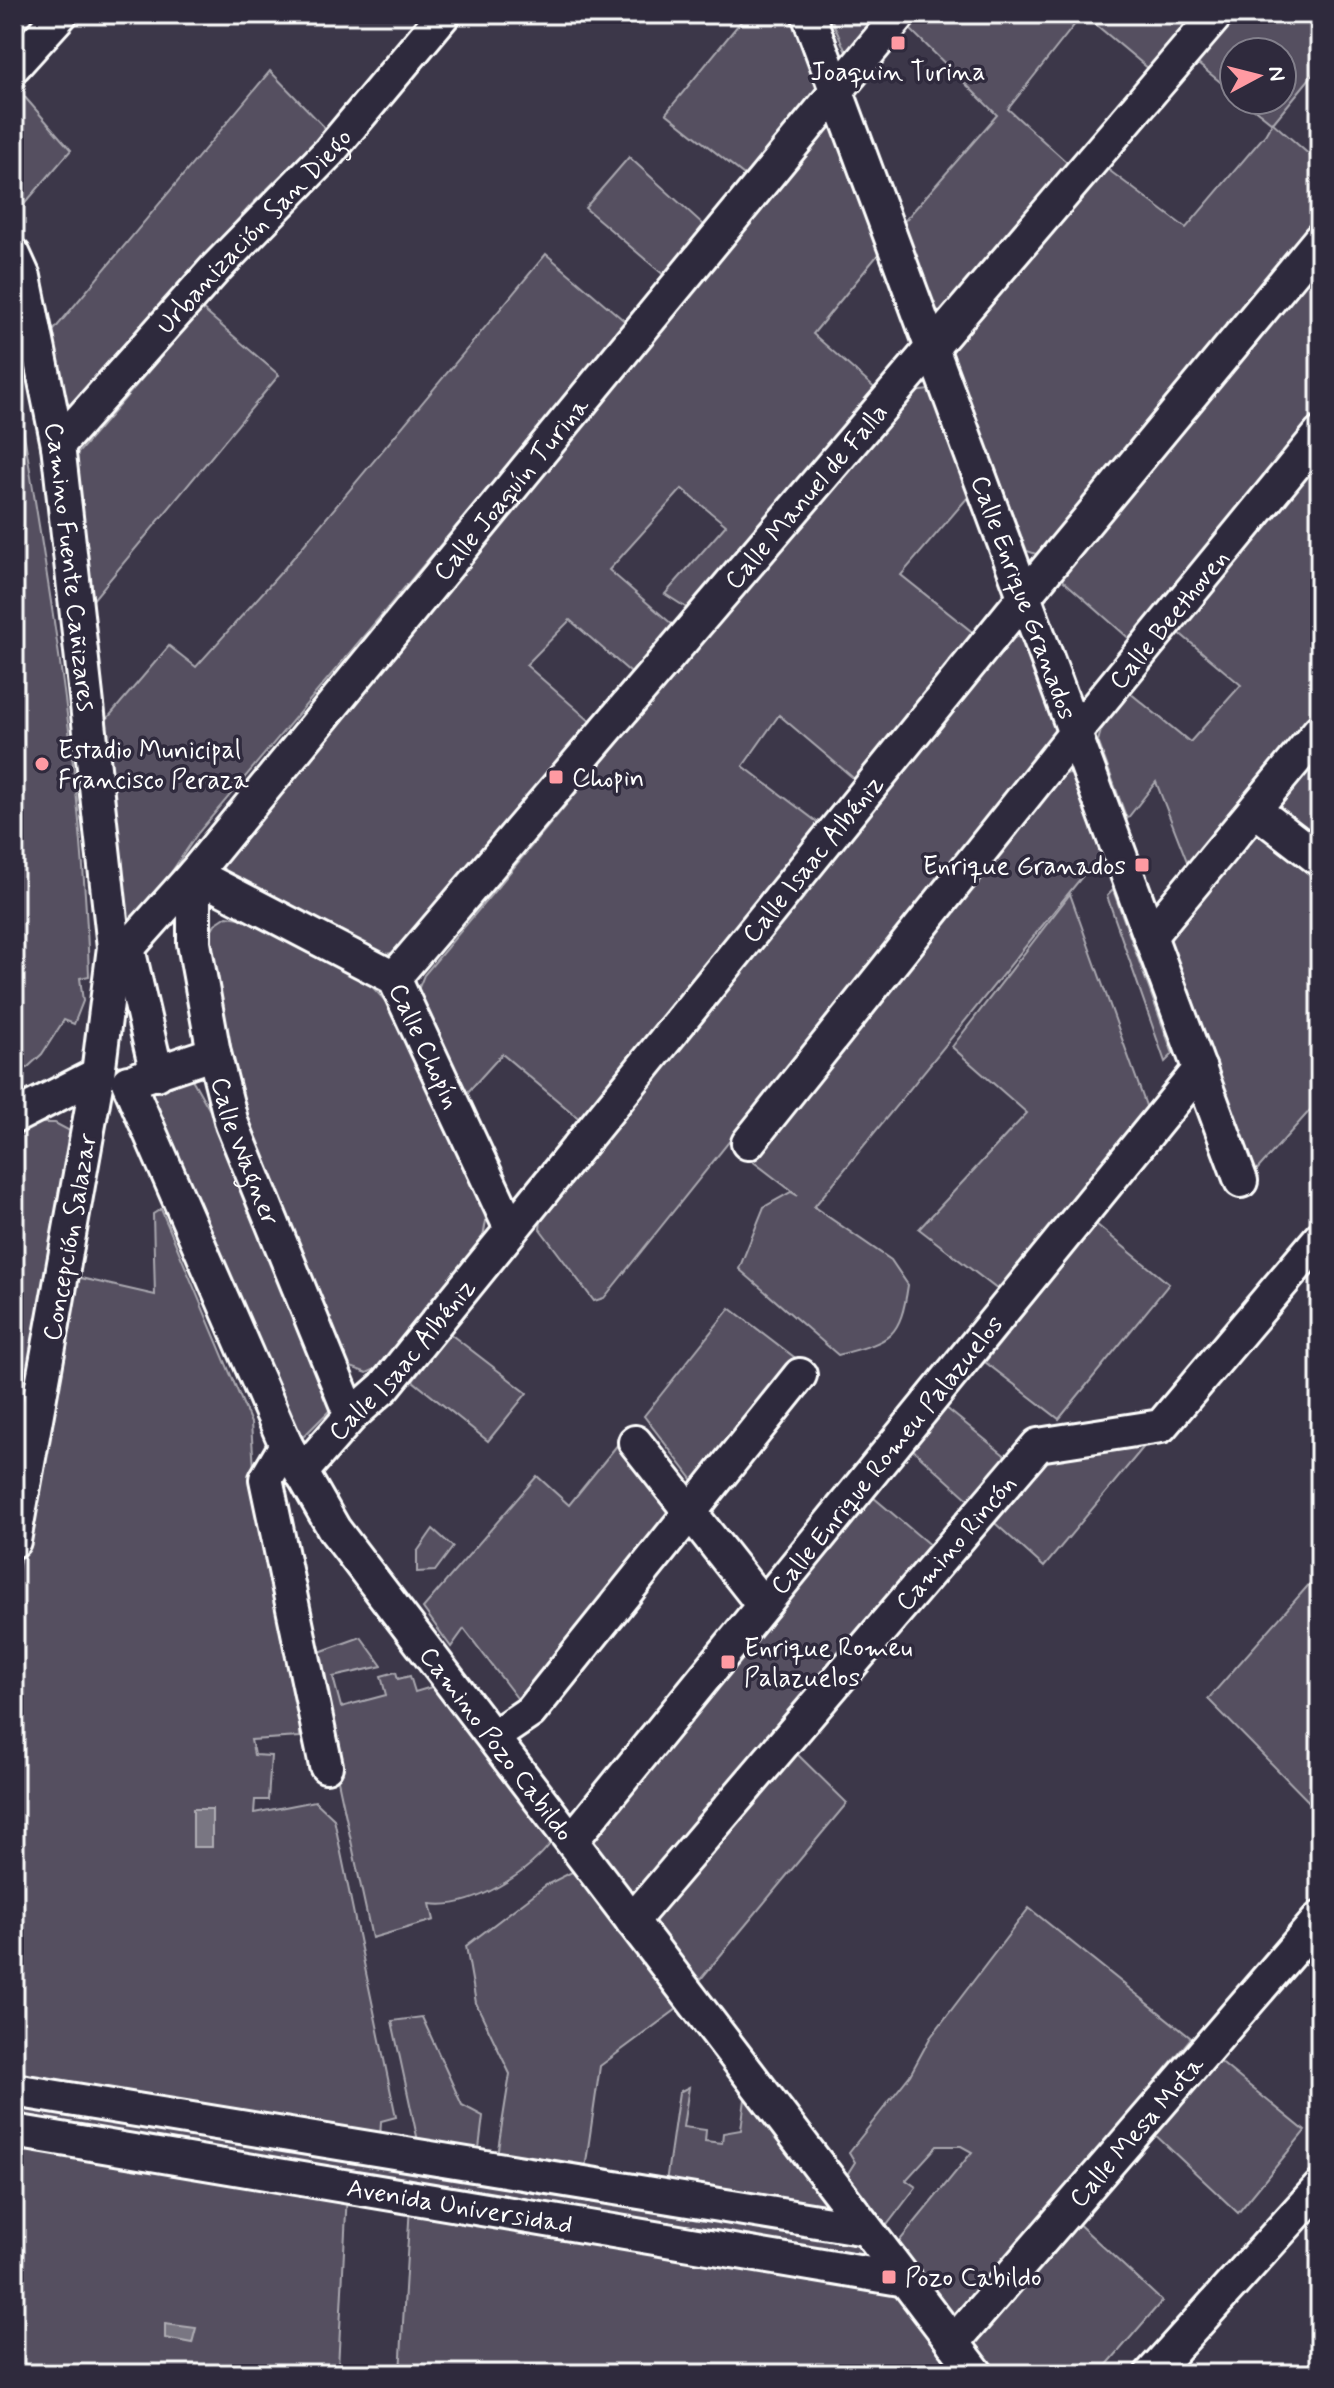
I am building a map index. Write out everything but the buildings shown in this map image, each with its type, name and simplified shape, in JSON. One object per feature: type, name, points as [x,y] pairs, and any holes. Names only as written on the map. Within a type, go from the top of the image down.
[{"type":"street","points":[[14,66],[61,14]]},
{"type":"street","name":"Urbanización San Diego","points":[[58,445],[215,269],[329,152],[444,14]]},
{"type":"street","name":"Calle Enrique Granados","points":[[808,14],[1241,1181]]},
{"type":"street","name":"Calle Joaquín Turina","points":[[121,948],[194,874],[900,14]]},
{"type":"street","name":"Calle Manuel de Falla","points":[[394,978],[1217,14]]},
{"type":"street","name":"Calle Isaac Albéniz","points":[[301,1473],[351,1416],[384,1387],[1024,597],[1320,239]]},
{"type":"street","name":"Camino Fuente Cañizares","points":[[14,255],[24,277],[58,445],[121,948],[128,1077]]},
{"type":"street","name":"Calle Beethoven","points":[[748,1143],[1075,733],[1320,434]]},
{"type":"street","points":[[1150,936],[1320,730]]},
{"type":"street","points":[[1255,810],[1320,860]]},
{"type":"street","name":"Calle Chopín","points":[[194,874],[394,978],[511,1229]]},
{"type":"street","name":"Calle Wagner","points":[[194,874],[194,943],[214,1053],[232,1124],[351,1416]]},
{"type":"street","points":[[121,948],[128,1077]]},
{"type":"street","points":[[14,1117],[128,1077],[214,1053]]},
{"type":"street","name":"Calle Enrique Romeu Palazuelos","points":[[573,1839],[1200,1069]]},
{"type":"street","name":"Camino Pozo Cabildo","points":[[128,1077],[286,1445],[334,1529],[573,1839],[977,2374]]},
{"type":"street","name":"Concepción Salazar","points":[[14,1541],[128,1077]]},
{"type":"street","name":"Camino Rincón","points":[[632,1921],[1038,1445],[1161,1426],[1320,1238]]},
{"type":"street","points":[[493,1737],[530,1712],[800,1375]]},
{"type":"street","points":[[635,1442],[763,1605]]},
{"type":"street","points":[[286,1445],[266,1479],[326,1766]]},
{"type":"street","name":"Calle Mesa Mota","points":[[953,2343],[1320,1918]]},
{"type":"street","name":"Avenida Universidad","points":[[14,2090],[866,2229]]},
{"type":"street","name":"Avenida Universidad","points":[[14,2131],[906,2280]]},
{"type":"street","points":[[1151,2374],[1320,2187]]},
{"type":"shaded area","points":[[747,14],[796,14],[820,90],[748,178],[666,113]]},
{"type":"shaded area","points":[[829,14],[884,14],[853,50],[845,50]]},
{"type":"shaded area","points":[[919,14],[1083,14],[1008,109],[1071,166],[953,306],[939,311],[927,303],[901,225],[997,115],[908,27]]},
{"type":"shaded area","points":[[1083,14],[1195,14],[1149,69]]},
{"type":"shaded area","points":[[1232,14],[1320,14],[1320,66],[1298,93],[1298,36],[1218,36],[1218,80],[1193,60]]},
{"type":"shaded area","points":[[270,71],[327,130],[252,204],[131,340],[68,417],[49,336]]},
{"type":"shaded area","points":[[16,87],[71,150],[14,216],[14,89]]},
{"type":"shaded area","points":[[1263,116],[1279,116],[1273,123],[1320,164],[1320,218],[1047,550],[1036,554],[1027,551],[951,353],[1106,168],[1186,228],[1272,123]]},
{"type":"shaded area","points":[[829,125],[836,126],[881,251],[813,334],[879,392],[693,612],[665,594],[726,525],[682,489],[609,570],[680,631],[637,678],[570,620],[526,665],[599,729],[398,952],[386,954],[229,880],[219,871],[218,859]]},
{"type":"shaded area","points":[[629,157],[704,225],[665,276],[585,208]]},
{"type":"shaded area","points":[[546,254],[627,323],[198,833],[151,902],[126,927],[100,727],[169,646],[196,667],[283,570]]},
{"type":"shaded area","points":[[1320,255],[1320,415],[1132,641],[1058,576]]},
{"type":"shaded area","points":[[202,309],[279,375],[83,612],[72,460]]},
{"type":"shaded area","name":"Estadio Municipal Francisco Peraza","points":[[14,374],[62,674],[79,825],[89,976],[80,978],[83,1001],[74,1024],[64,1020],[42,1054],[14,1080]]},
{"type":"shaded area","points":[[929,390],[939,397],[975,489],[901,575],[976,635],[858,782],[779,715],[743,766],[825,828],[582,1121],[502,1054],[467,1093],[418,990],[424,975],[897,409],[913,392]]},
{"type":"shaded area","points":[[1320,455],[1320,708],[1190,869],[1156,782],[1127,819],[1098,741],[1102,727],[1130,693],[1190,742],[1241,685],[1177,631]]},
{"type":"shaded area","points":[[1023,636],[1059,729],[604,1298],[594,1301],[540,1229],[541,1220],[1012,638]]},
{"type":"shaded area","points":[[1320,754],[1320,848],[1276,808]]},
{"type":"shaded area","points":[[1074,771],[1107,846],[814,1207],[891,1260],[908,1285],[901,1318],[889,1336],[838,1355],[739,1269],[764,1207],[791,1192],[798,1196],[751,1160],[1058,777]]},
{"type":"shaded area","points":[[1258,831],[1320,875],[1320,1099],[1255,1172],[1169,941]]},
{"type":"shaded area","points":[[1113,890],[1173,1054],[1165,1062],[1107,896]]},
{"type":"shaded area","points":[[1070,894],[1149,1114],[1011,1300],[919,1229],[1027,1113],[952,1047]]},
{"type":"shaded area","points":[[227,916],[240,918],[368,982],[387,1003],[484,1198],[486,1221],[481,1249],[382,1366],[367,1373],[343,1364],[238,1113],[206,939],[215,924]]},
{"type":"shaded area","points":[[178,1079],[192,1079],[212,1114],[331,1409],[304,1436],[296,1437],[147,1095]]},
{"type":"shaded area","points":[[33,1123],[55,1123],[70,1131],[70,1148],[14,1441],[14,1132]]},
{"type":"shaded area","points":[[161,1209],[251,1423],[254,1469],[298,1667],[300,1737],[251,1740],[254,1755],[271,1756],[268,1800],[255,1800],[254,1813],[315,1801],[334,1819],[396,2117],[381,2121],[380,2140],[14,2083],[14,1593],[72,1276],[155,1295],[153,1214]]},
{"type":"shaded area","points":[[1096,1224],[1169,1284],[1059,1419],[985,1362]]},
{"type":"shaded area","points":[[730,1308],[798,1360],[699,1488],[644,1416]]},
{"type":"shaded area","points":[[449,1333],[527,1393],[488,1441],[413,1381]]},
{"type":"shaded area","points":[[945,1407],[1019,1467],[1161,1426],[1044,1567],[911,1448]]},
{"type":"shaded area","points":[[623,1438],[678,1512],[520,1702],[464,1629],[451,1647],[423,1608],[537,1476],[569,1505]]},
{"type":"shaded area","points":[[867,1492],[938,1552],[637,1905],[593,1843],[593,1828]]},
{"type":"shaded area","points":[[433,1529],[453,1547],[435,1571],[417,1572],[417,1552]]},
{"type":"shaded area","points":[[1320,1572],[1320,1813],[1208,1699]]},
{"type":"shaded area","points":[[361,1637],[382,1666],[333,1677],[341,1707],[386,1695],[381,1676],[396,1672],[398,1679],[410,1676],[415,1692],[435,1686],[554,1839],[530,1864],[499,1886],[464,1901],[430,1904],[434,1920],[372,1938],[311,1655]]},
{"type":"shaded area","points":[[792,1749],[847,1803],[695,1986],[647,1919]]},
{"type":"shaded area","points":[[193,1809],[212,1809],[212,1847],[193,1847]]},
{"type":"shaded area","points":[[576,1870],[681,2006],[600,2066],[583,2183],[664,2196],[679,2092],[689,2087],[683,2127],[706,2130],[705,2141],[722,2143],[723,2133],[741,2130],[745,2099],[751,2096],[906,2280],[14,2131],[14,2090],[421,2155],[392,2021],[422,2017],[462,2105],[483,2116],[477,2165],[495,2168],[510,2074],[476,2003],[466,1946],[546,1885]]},
{"type":"shaded area","points":[[1029,1908],[1191,2038],[955,2324],[897,2244],[972,2152],[961,2146],[937,2146],[906,2180],[916,2187],[884,2229],[845,2178],[855,2162],[849,2152],[910,2075],[930,2038]]},
{"type":"shaded area","points":[[1213,2056],[1305,2131],[1238,2213],[1151,2131]]},
{"type":"shaded area","points":[[14,2139],[347,2193],[338,2368],[400,2373],[410,2205],[897,2287],[962,2374],[14,2374]]},
{"type":"shaded area","points":[[1073,2219],[1162,2301],[1099,2374],[991,2374],[967,2343]]},
{"type":"shaded area","points":[[165,2324],[196,2328],[192,2343],[165,2338]]},
{"type":"place","name":"Joaquin Turina","points":[[898,43]]},
{"type":"place","name":"Estadio Municipal Francisco Peraza","points":[[42,764]]},
{"type":"place","name":"Chopin","points":[[556,777]]},
{"type":"place","name":"Enrique Granados","points":[[1142,865]]},
{"type":"place","name":"Enrique Romeu Palazuelos","points":[[728,1662]]},
{"type":"place","name":"Pozo Cabildo","points":[[889,2277]]}]
